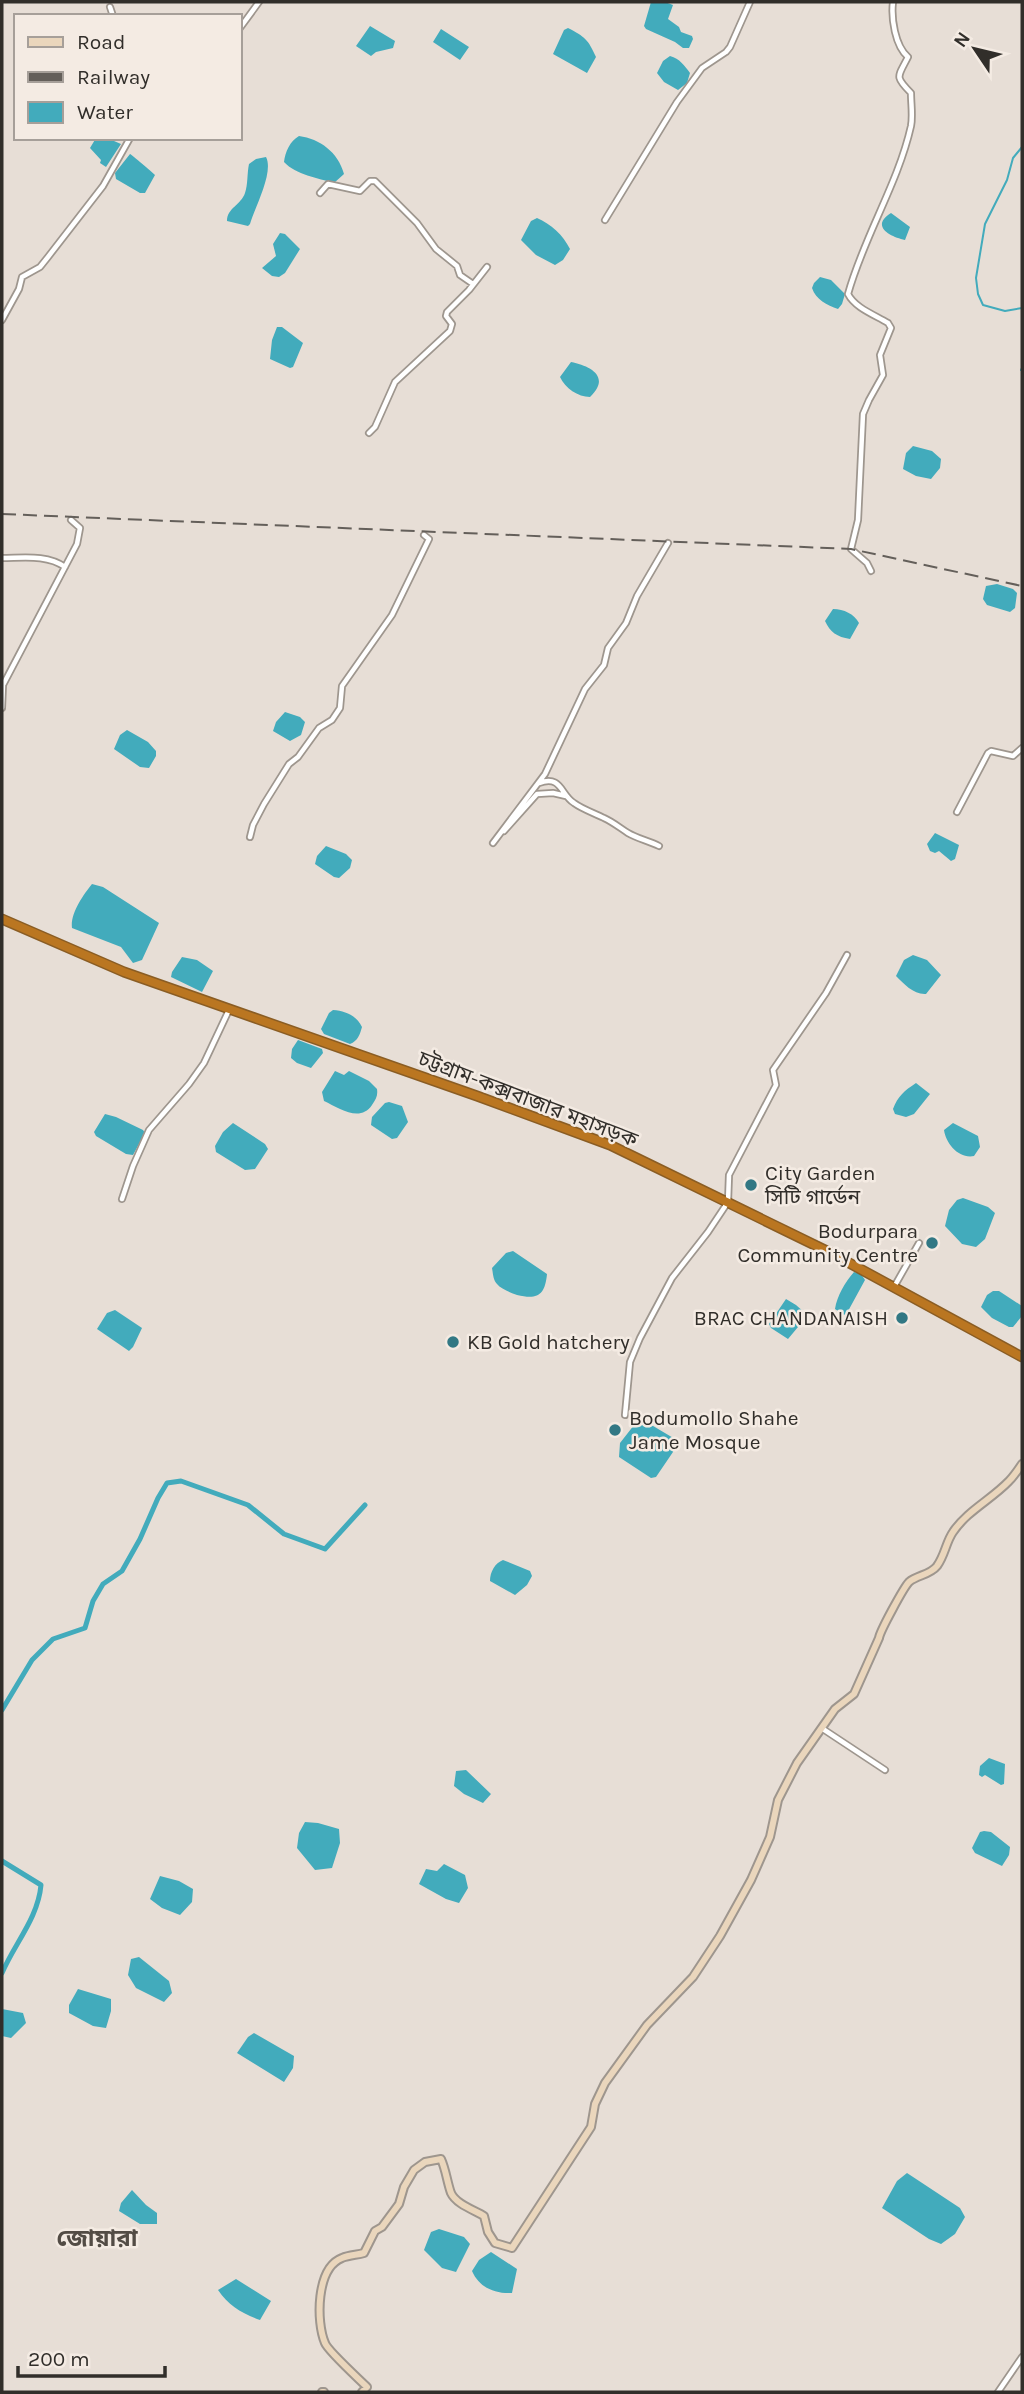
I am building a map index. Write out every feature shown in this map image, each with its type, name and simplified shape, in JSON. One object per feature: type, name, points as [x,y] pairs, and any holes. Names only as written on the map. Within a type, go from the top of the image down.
[{"type":"highway","name":"চট্টগ্রাম-কক্সবাজার মহাসড়ক","points":[[2,919],[124,972],[477,1096],[610,1146],[829,1251],[1022,1357]]},
{"type":"street","points":[[242,25],[259,2]]},
{"type":"street","points":[[606,220],[679,99],[702,68],[730,47],[750,2]]},
{"type":"street","points":[[871,571],[867,563],[851,550],[858,520],[863,414],[883,375],[880,355],[891,328],[888,323],[859,306],[848,294],[912,124],[911,93],[899,82],[898,76],[908,57],[902,52],[898,42],[892,12],[893,2]]},
{"type":"street","points":[[110,7],[112,14]]},
{"type":"street","points":[[2,320],[19,289],[22,276],[40,267],[48,257],[103,186],[129,140]]},
{"type":"street","points":[[320,193],[328,184],[360,191],[370,181],[375,181],[417,223],[436,249],[457,266],[460,275],[473,284]]},
{"type":"street","points":[[369,433],[375,427],[395,382],[450,331],[452,324],[446,316],[447,312],[487,267]]},
{"type":"street","points":[[2,708],[2,687],[80,535],[80,528],[71,520]]},
{"type":"street","points":[[250,837],[264,804],[289,764],[298,757],[319,728],[332,720],[340,708],[342,685],[392,615],[429,539],[424,535]]},
{"type":"street","points":[[493,843],[545,774],[585,689],[604,664],[608,648],[626,622],[637,596],[668,542]]},
{"type":"street","points":[[2,558],[53,560],[65,566]]},
{"type":"street","points":[[957,812],[988,753],[991,751],[1013,756],[1022,747]]},
{"type":"street","points":[[538,783],[547,780],[555,782],[564,789],[572,802],[617,824],[628,833],[659,846]]},
{"type":"street","points":[[497,837],[537,794],[567,796]]},
{"type":"street","points":[[625,1415],[630,1363],[659,1300],[671,1278],[728,1202],[729,1175],[776,1085],[773,1070],[826,993],[847,955]]},
{"type":"street","points":[[122,1199],[149,1130],[204,1063],[229,1010]]},
{"type":"street","points":[[894,1287],[919,1243]]},
{"type":"street","points":[[362,2392],[367,2387],[326,2345],[319,2309],[320,2294],[330,2269],[340,2258],[364,2253],[375,2231],[382,2227],[399,2204],[404,2187],[414,2170],[425,2162],[442,2159],[452,2195],[464,2206],[484,2216],[488,2232],[495,2243],[512,2248],[591,2127],[595,2104],[605,2083],[641,2032],[693,1977],[720,1936],[751,1880],[770,1838],[778,1800],[797,1763],[835,1709],[854,1694],[881,1629],[910,1581],[936,1568],[947,1549],[952,1533],[1009,1481],[1022,1464]]},
{"type":"street","points":[[823,1729],[885,1770]]},
{"type":"street","points":[[998,2392],[1022,2357]]},
{"type":"water","points":[[651,2],[673,5],[668,19],[679,27],[681,32],[692,36],[689,48],[683,48],[646,29],[644,26]]},
{"type":"water","points":[[370,26],[395,41],[393,48],[371,56],[356,46]]},
{"type":"water","points":[[568,28],[585,39],[596,57],[587,73],[553,54],[564,30]]},
{"type":"water","points":[[441,29],[469,47],[460,60],[433,42]]},
{"type":"water","points":[[670,56],[684,65],[690,73],[687,83],[678,90],[664,82],[657,73],[663,61]]},
{"type":"water","points":[[299,136],[314,140],[333,153],[344,174],[334,183],[308,176],[284,162],[291,144]]},
{"type":"water","points":[[95,140],[112,140],[121,144],[106,167],[90,148]]},
{"type":"water","points":[[130,154],[155,175],[145,193],[140,193],[116,179],[115,173]]},
{"type":"water","points":[[266,157],[266,180],[250,224],[248,226],[227,221],[229,213],[245,193],[249,164]]},
{"type":"water","points":[[891,213],[910,227],[905,240],[888,234],[882,226],[882,222]]},
{"type":"water","points":[[537,218],[556,230],[570,249],[563,260],[555,265],[536,255],[521,240],[531,221]]},
{"type":"water","points":[[280,233],[285,234],[300,249],[285,273],[279,277],[272,276],[262,268],[276,256],[273,244]]},
{"type":"water","points":[[820,277],[831,280],[845,294],[838,309],[822,302],[816,296],[812,288]]},
{"type":"water","points":[[277,327],[282,327],[303,343],[293,367],[270,359],[272,340]]},
{"type":"water","points":[[571,362],[585,366],[596,374],[599,384],[590,397],[572,391],[560,377]]},
{"type":"water","points":[[913,446],[932,451],[941,459],[940,468],[931,479],[916,476],[903,469],[906,453]]},
{"type":"water","points":[[997,584],[1017,593],[1015,608],[1010,612],[987,605],[983,599],[986,586]]},
{"type":"water","points":[[833,609],[848,613],[859,623],[850,639],[834,633],[827,625],[825,621]]},
{"type":"water","points":[[285,712],[300,717],[305,722],[301,735],[290,741],[273,731],[276,722]]},
{"type":"water","points":[[127,730],[148,742],[156,751],[149,768],[140,767],[114,749],[120,735]]},
{"type":"water","points":[[935,833],[959,845],[955,859],[951,861],[939,851],[930,851],[927,844]]},
{"type":"water","points":[[326,846],[346,854],[352,860],[350,868],[339,878],[315,864],[317,856]]},
{"type":"water","points":[[92,884],[103,887],[159,923],[142,960],[133,963],[121,947],[72,928],[75,911]]},
{"type":"water","points":[[913,955],[927,960],[941,975],[926,994],[913,991],[896,976],[904,960]]},
{"type":"water","points":[[182,957],[197,960],[213,971],[202,992],[171,977]]},
{"type":"water","points":[[333,1010],[350,1015],[360,1023],[362,1027],[353,1043],[324,1034],[321,1029]]},
{"type":"water","points":[[298,1040],[322,1049],[323,1053],[311,1068],[291,1058],[292,1049]]},
{"type":"water","points":[[335,1071],[344,1075],[349,1071],[369,1081],[377,1089],[376,1099],[367,1110],[362,1113],[349,1112],[324,1101],[322,1092]]},
{"type":"water","points":[[916,1083],[930,1094],[914,1114],[906,1117],[895,1114],[893,1109],[899,1097]]},
{"type":"water","points":[[389,1102],[402,1106],[408,1122],[397,1138],[392,1139],[371,1125],[372,1117]]},
{"type":"water","points":[[105,1114],[143,1130],[145,1133],[133,1155],[126,1154],[96,1136],[94,1132]]},
{"type":"water","points":[[233,1123],[265,1144],[268,1149],[255,1169],[245,1170],[216,1152],[215,1146],[223,1132]]},
{"type":"water","points":[[953,1123],[978,1136],[980,1147],[974,1156],[958,1153],[950,1145],[944,1130]]},
{"type":"water","points":[[963,1198],[988,1207],[995,1213],[985,1239],[976,1247],[962,1244],[945,1226],[949,1210],[957,1200]]},
{"type":"water","points":[[513,1251],[547,1274],[539,1294],[530,1297],[517,1295],[496,1282],[492,1268],[506,1253]]},
{"type":"water","points":[[854,1272],[861,1274],[865,1280],[844,1315],[835,1309],[836,1304],[842,1289]]},
{"type":"water","points":[[999,1291],[1022,1306],[1022,1316],[1013,1327],[992,1318],[981,1307],[987,1295]]},
{"type":"water","points":[[786,1299],[805,1313],[803,1321],[788,1339],[769,1324]]},
{"type":"water","points":[[115,1310],[142,1328],[129,1351],[97,1329],[107,1313]]},
{"type":"water","points":[[638,1420],[643,1420],[675,1439],[673,1452],[656,1477],[651,1478],[619,1457],[620,1443]]},
{"type":"water","points":[[503,1560],[530,1571],[532,1576],[527,1585],[515,1595],[490,1581],[494,1568]]},
{"type":"water","points":[[989,1758],[1005,1764],[1004,1784],[979,1775],[980,1766]]},
{"type":"water","points":[[466,1770],[491,1794],[483,1803],[454,1786],[456,1771]]},
{"type":"water","points":[[305,1822],[339,1829],[340,1843],[332,1868],[315,1870],[297,1848],[299,1833]]},
{"type":"water","points":[[980,1832],[991,1832],[1010,1847],[1009,1855],[1002,1866],[975,1853],[972,1848]]},
{"type":"water","points":[[444,1864],[465,1875],[468,1888],[459,1903],[419,1884],[426,1869],[437,1871]]},
{"type":"water","points":[[160,1876],[179,1881],[193,1889],[192,1902],[180,1915],[162,1908],[150,1899]]},
{"type":"water","points":[[139,1957],[169,1981],[172,1993],[164,2002],[136,1988],[128,1975],[131,1959]]},
{"type":"water","points":[[78,1989],[111,1999],[106,2028],[93,2026],[69,2013],[69,2005]]},
{"type":"water","points":[[2,2009],[23,2013],[26,2023],[11,2038],[2,2036]]},
{"type":"water","points":[[254,2033],[294,2056],[293,2068],[284,2082],[237,2053]]},
{"type":"water","points":[[907,2173],[960,2208],[965,2217],[955,2234],[941,2244],[882,2208],[897,2181]]},
{"type":"water","points":[[132,2190],[157,2213],[157,2224],[140,2224],[119,2211],[121,2203]]},
{"type":"water","points":[[439,2229],[464,2237],[470,2244],[456,2272],[442,2268],[424,2250],[431,2232]]},
{"type":"water","points":[[491,2252],[517,2269],[512,2293],[488,2288],[472,2271],[479,2260]]},
{"type":"water","points":[[236,2279],[271,2301],[260,2320],[236,2308],[218,2290]]},
{"type":"waterway","points":[[1022,147],[1013,158],[1007,180],[985,224],[976,278],[983,305],[1005,311],[1022,308]]},
{"type":"waterway","points":[[2,1710],[32,1660],[53,1639],[85,1628],[93,1601],[103,1584],[122,1571],[167,1483],[181,1481],[248,1505],[284,1534],[325,1549],[365,1505]]},
{"type":"waterway","points":[[2,1861],[41,1885],[31,1919],[2,1973]]},
{"type":"railway","points":[[2,514],[851,549],[1022,586]]},
{"type":"place","name":"City Garden সিটি গার্ডেন","points":[[751,1185]]},
{"type":"place","name":"Bodurpara Community Centre","points":[[932,1243]]},
{"type":"place","name":"BRAC CHANDANAISH","points":[[902,1318]]},
{"type":"place","name":"KB Gold hatchery","points":[[453,1342]]},
{"type":"place","name":"Bodumollo Shahe Jame Mosque","points":[[615,1430]]},
{"type":"district","name":"জোয়ারা","points":[[97,2238]]}]
